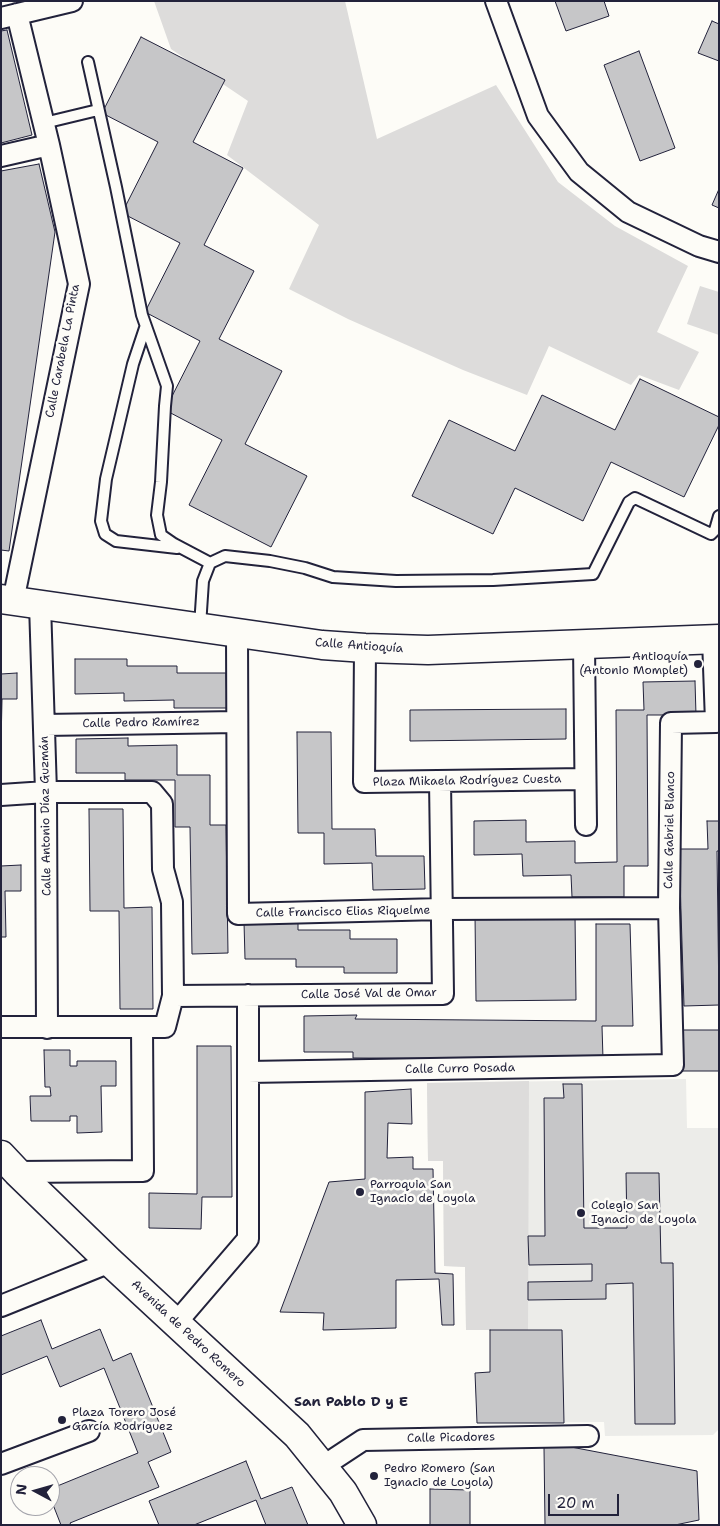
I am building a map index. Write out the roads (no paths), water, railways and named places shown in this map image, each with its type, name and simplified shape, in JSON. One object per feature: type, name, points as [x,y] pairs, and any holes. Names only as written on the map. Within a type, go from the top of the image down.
[{"type":"street","points":[[9,16],[72,1]]},
{"type":"street","points":[[496,1],[538,116],[578,172],[628,212],[699,246],[719,252]]},
{"type":"street","name":"Calle Carabela La Pinta","points":[[7,600],[79,284],[44,123],[9,16]]},
{"type":"street","points":[[1,156],[49,146]]},
{"type":"street","name":"Calle Antioquía","points":[[7,600],[322,645],[365,648],[428,650],[716,639]]},
{"type":"street","name":"Calle Antonio Díaz Guzmán","points":[[40,604],[46,792],[47,1028]]},
{"type":"street","name":"Calle Francisco Elias Riquelme","points":[[237,633],[238,914],[442,909],[669,908]]},
{"type":"street","name":"Calle Gabriel Blanco","points":[[673,1066],[669,908],[671,722],[716,722],[716,639]]},
{"type":"street","points":[[584,644],[586,825]]},
{"type":"street","name":"Plaza Mikaela Rodríguez Cuesta","points":[[365,648],[364,782],[585,779]]},
{"type":"street","name":"Calle Pedro Ramírez","points":[[44,725],[238,722]]},
{"type":"street","name":"Calle José Val de Omar","points":[[173,996],[443,994],[440,781]]},
{"type":"street","points":[[1,795],[46,792],[152,792],[162,804],[163,869],[172,902],[173,996],[165,1027],[1,1027]]},
{"type":"street","points":[[176,1323],[248,1239],[248,995]]},
{"type":"street","points":[[9,1163],[143,1171],[142,1028]]},
{"type":"street","name":"Calle Curro Posada","points":[[248,1072],[673,1066]]},
{"type":"street","name":"Avenida de Pedro Romero","points":[[9,1163],[110,1262],[296,1435],[342,1492],[362,1525]]},
{"type":"street","points":[[1,1306],[110,1262]]},
{"type":"street","points":[[1,1464],[89,1431]]},
{"type":"street","name":"Calle Picadores","points":[[322,1467],[363,1440],[588,1436]]},
{"type":"lane","points":[[88,62],[145,328],[168,386],[165,406],[162,482],[157,515],[161,535],[180,548],[210,563]]},
{"type":"lane","points":[[44,123],[98,110]]},
{"type":"lane","points":[[145,328],[133,364],[106,479],[101,521],[105,534],[116,541],[180,548]]},
{"type":"lane","points":[[200,627],[204,581],[210,563],[225,556],[270,561],[305,568],[333,578],[396,581],[493,580],[593,574],[629,502],[635,498],[710,534],[715,530],[719,516]]},
{"type":"place","name":"Antioquía (Antonio Momplet)","points":[[698,664]]},
{"type":"place","name":"Parroquia San Ignacio de Loyola","points":[[360,1192]]},
{"type":"place","name":"Colegio San Ignacio de Loyola","points":[[581,1213]]},
{"type":"place","name":"Plaza Torero José García Rodríguez","points":[[62,1420]]},
{"type":"place","name":"Pedro Romero (San Ignacio de Loyola)","points":[[374,1476]]},
{"type":"district","name":"San Pablo D y E","points":[[351,1402]]}]
